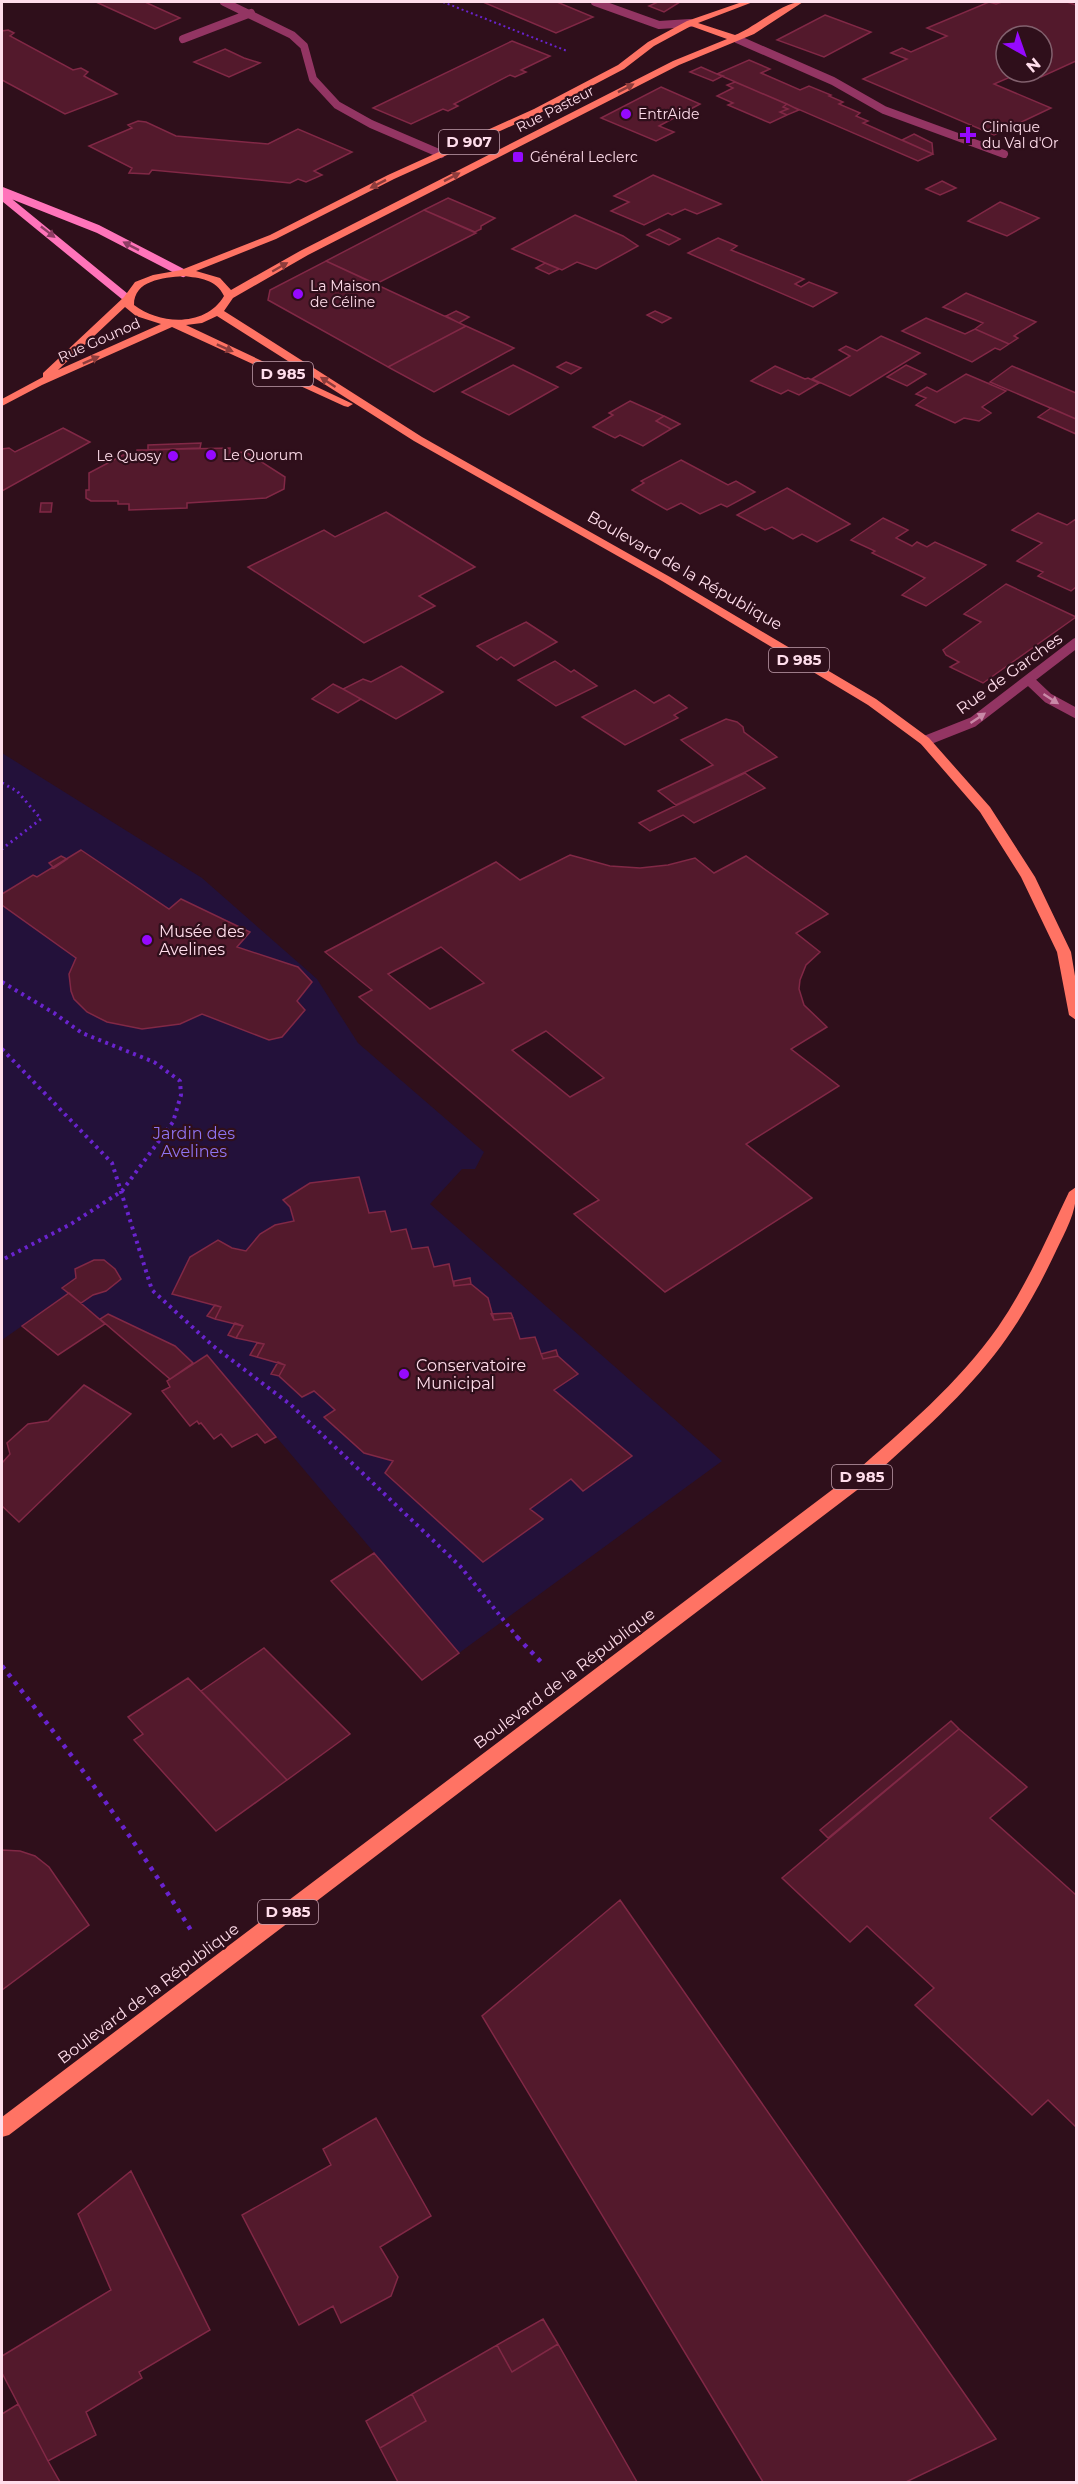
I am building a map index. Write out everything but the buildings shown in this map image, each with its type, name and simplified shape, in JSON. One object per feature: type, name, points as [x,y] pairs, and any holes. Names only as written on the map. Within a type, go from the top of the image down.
[{"type":"main road","name":"Rue Pasteur","points":[[183,273],[273,237],[441,154],[537,111],[615,70],[651,44],[690,23],[749,2]]},
{"type":"main road","name":"Rue Pasteur","points":[[229,296],[304,253],[676,63],[737,39],[799,2]]},
{"type":"main road","points":[[690,23],[737,39]]},
{"type":"main road","points":[[2,191],[98,229],[183,273],[204,276],[220,282],[229,296],[226,304],[218,312],[197,320],[172,323],[145,318],[135,313],[129,306],[128,299],[2,196]]},
{"type":"main road","name":"Rue Gounod","points":[[38,384],[128,299],[131,291],[140,284],[152,278],[183,273]]},
{"type":"main road","name":"Boulevard de la République","points":[[218,312],[395,425],[666,579],[872,702],[925,741],[985,810],[1028,877],[1064,952],[1077,1015]]},
{"type":"main road","name":"Rue Gounod","points":[[2,403],[38,384],[172,323]]},
{"type":"main road","name":"Boulevard de la République","points":[[172,323],[395,425]]},
{"type":"main road","name":"Boulevard de la République","points":[[2,2128],[859,1479],[960,1386],[991,1348],[1017,1311],[1076,1192]]},
{"type":"street","points":[[224,2],[292,34],[304,46],[313,80],[337,105],[371,124],[441,154]]},
{"type":"street","points":[[595,2],[658,25],[690,23]]},
{"type":"street","points":[[183,39],[251,13]]},
{"type":"street","points":[[737,39],[833,81],[884,110],[1004,154]]},
{"type":"street","name":"Rue de Garches","points":[[925,741],[973,722],[1077,643]]},
{"type":"street","points":[[1029,680],[1047,698],[1077,713]]},
{"type":"path","points":[[443,2],[615,70]]},
{"type":"path","points":[[2,783],[17,791],[41,819],[2,849]]},
{"type":"path","points":[[2,982],[54,1013],[82,1034],[119,1046],[154,1062],[180,1081],[181,1095],[173,1122],[122,1191],[71,1224],[2,1260]]},
{"type":"path","points":[[2,1049],[112,1163],[152,1290],[212,1345],[291,1405],[460,1566],[524,1645],[574,1694]]},
{"type":"path","points":[[2,1666],[59,1736],[157,1873],[214,1968]]},
{"type":"green space","name":"Jardin des Avelines","points":[[2,753],[202,878],[317,979],[358,1043],[484,1152],[475,1169],[462,1169],[430,1204],[722,1461],[459,1653],[207,1355],[193,1363],[175,1346],[108,1314],[100,1319],[69,1293],[2,1340]]},
{"type":"place","name":"EntrAide","points":[[626,114]]},
{"type":"place","name":"Clinique du Val d'Or","points":[[968,135]]},
{"type":"place","name":"Général Leclerc","points":[[518,157]]},
{"type":"place","name":"La Maison de Céline","points":[[298,294]]},
{"type":"place","name":"Le Quorum","points":[[211,455]]},
{"type":"place","name":"Le Quosy","points":[[173,456]]},
{"type":"place","name":"Musée des Avelines","points":[[147,940]]},
{"type":"place","name":"Conservatoire Municipal","points":[[404,1374]]}]
